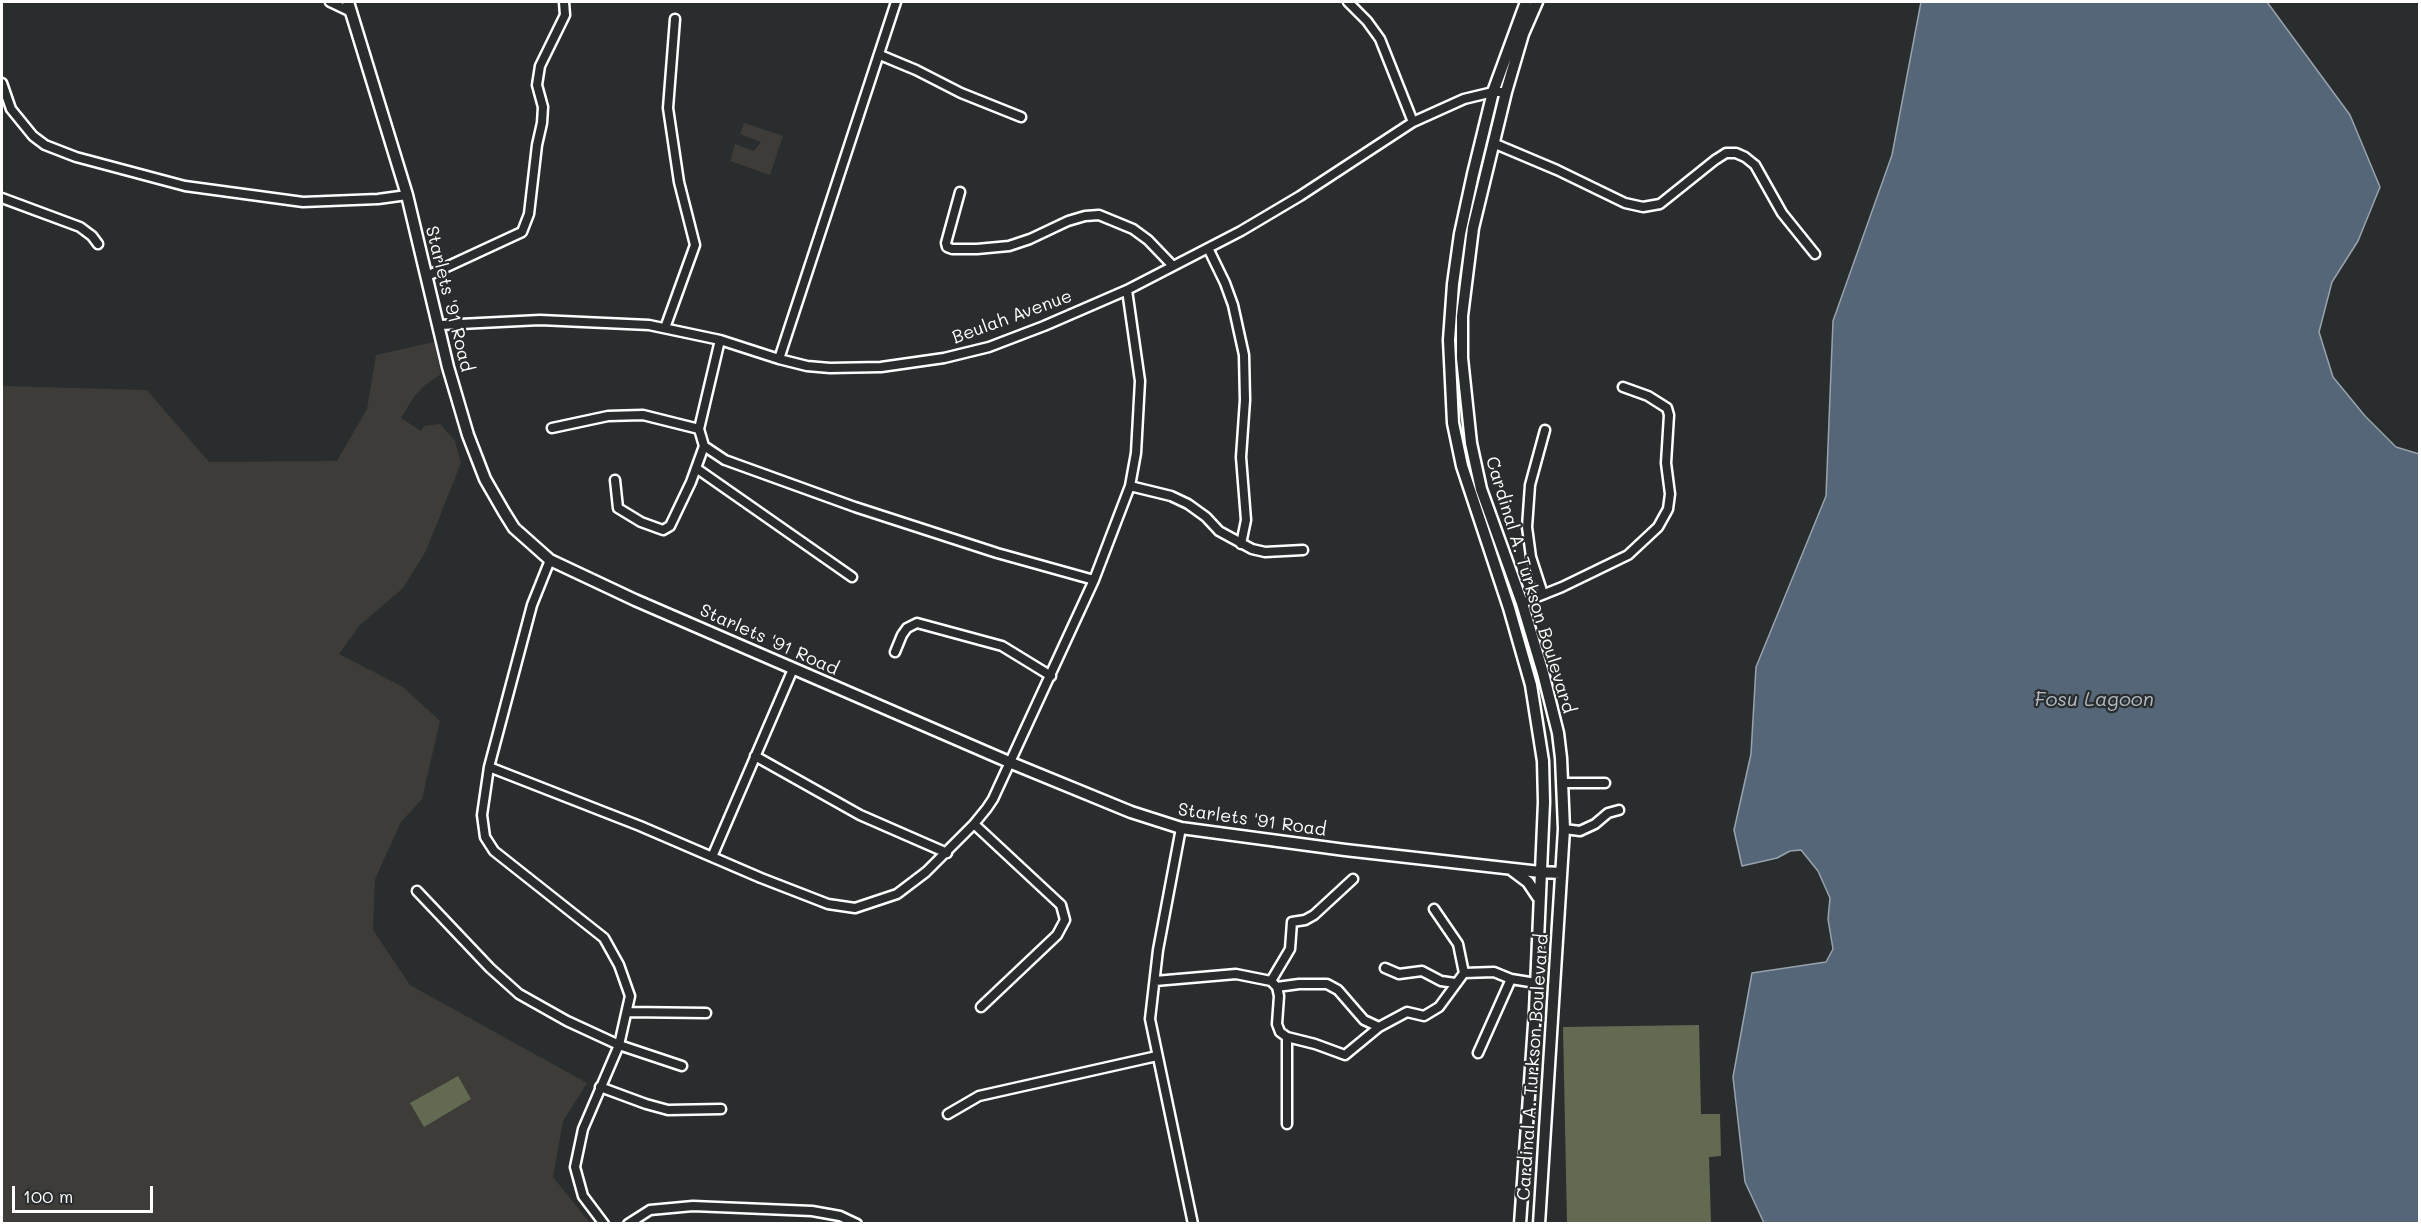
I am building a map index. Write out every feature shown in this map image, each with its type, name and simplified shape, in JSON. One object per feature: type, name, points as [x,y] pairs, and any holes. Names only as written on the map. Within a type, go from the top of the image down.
[{"type":"street","points":[[330,2],[349,7]]},
{"type":"street","points":[[427,276],[522,232],[529,214],[537,145],[542,123],[543,107],[537,85],[540,66],[565,15],[564,2]]},
{"type":"street","points":[[779,360],[896,2]]},
{"type":"street","points":[[1348,2],[1367,21],[1388,53],[1413,122]]},
{"type":"street","name":"Cardinal A. Turkson Boulevard","points":[[1520,1224],[1535,1010],[1544,802],[1543,761],[1531,685],[1509,608],[1462,466],[1454,423],[1449,340],[1457,254],[1473,174],[1493,92],[1526,2]]},
{"type":"street","name":"Cardinal A. Turkson Boulevard","points":[[1537,2],[1524,34],[1506,92],[1473,228],[1462,316],[1462,358],[1471,443],[1481,489],[1522,603],[1543,673],[1555,722],[1563,783],[1564,829],[1539,1224]]},
{"type":"street","name":"Starlets '91 Road","points":[[349,7],[407,195],[440,325],[448,367],[468,435],[485,479],[514,528],[550,560],[634,600],[1009,762],[1131,812],[1181,828],[1561,873]]},
{"type":"street","points":[[665,328],[695,245],[679,182],[668,108],[675,19]]},
{"type":"street","points":[[880,55],[961,93],[1021,117]]},
{"type":"street","points":[[2,83],[11,110],[33,136],[45,146],[76,157],[185,186],[303,202],[368,200],[407,195]]},
{"type":"street","name":"Beulah Avenue","points":[[440,325],[540,320],[611,322],[665,328],[720,340],[779,360],[807,366],[881,367],[944,358],[989,347],[1127,290],[1300,196],[1413,122],[1464,99],[1493,92],[1506,92]]},
{"type":"street","points":[[1493,143],[1625,203],[1643,207],[1660,204],[1715,160],[1726,153],[1736,153],[1755,165],[1782,213],[1815,254]]},
{"type":"street","points":[[960,192],[946,243],[947,247],[952,249],[1009,246],[1068,221],[1100,215],[1133,229],[1148,240],[1173,266]]},
{"type":"street","points":[[2,198],[80,227],[98,244]]},
{"type":"street","points":[[1208,248],[1233,305],[1244,356],[1245,400],[1241,448],[1246,520],[1241,544]]},
{"type":"street","points":[[489,767],[828,903],[855,908],[897,894],[947,853],[993,799],[1094,580],[1130,486],[1136,453],[1140,392],[1127,290]]},
{"type":"street","points":[[615,480],[618,508],[641,522],[663,530],[670,526],[704,446],[699,429],[720,340]]},
{"type":"street","points":[[1522,603],[1629,555],[1658,527],[1668,509],[1670,495],[1665,463],[1669,415],[1667,408],[1647,396],[1623,387]]},
{"type":"street","points":[[552,428],[608,416],[643,415],[699,429]]},
{"type":"street","points":[[1543,594],[1531,557],[1527,527],[1530,485],[1545,430]]},
{"type":"street","points":[[704,446],[725,460],[855,507],[997,553],[1094,580]]},
{"type":"street","points":[[696,468],[852,576]]},
{"type":"street","points":[[1130,486],[1171,496],[1188,504],[1206,517],[1219,531],[1241,544],[1265,552],[1303,550]]},
{"type":"street","points":[[550,560],[532,605],[489,767],[482,815],[485,837],[494,851],[604,938],[619,965],[630,996],[619,1045],[583,1129],[575,1167],[583,1196],[604,1224]]},
{"type":"street","points":[[895,652],[907,628],[917,623],[1002,646],[1051,676]]},
{"type":"street","points":[[712,857],[793,669]]},
{"type":"street","points":[[755,756],[860,815],[947,853]]},
{"type":"street","points":[[1563,783],[1605,783]]},
{"type":"street","points":[[1564,829],[1580,831],[1595,824],[1608,813],[1619,810]]},
{"type":"street","points":[[974,824],[1061,905],[1065,920],[1057,935],[981,1008]]},
{"type":"street","points":[[1181,828],[1150,1019],[1193,1224]]},
{"type":"street","points":[[1509,868],[1528,882],[1539,898]]},
{"type":"street","points":[[1353,879],[1314,915],[1305,920],[1292,922],[1290,949],[1274,984],[1279,996],[1277,1024],[1280,1032],[1287,1037],[1345,1055],[1379,1027],[1407,1012],[1420,1016],[1439,1007],[1464,973],[1494,972],[1511,979],[1536,983]]},
{"type":"street","points":[[417,891],[467,945],[519,994],[567,1022],[619,1045],[682,1066]]},
{"type":"street","points":[[1434,909],[1458,945],[1464,973]]},
{"type":"street","points":[[1385,968],[1399,974],[1422,971],[1441,981],[1455,983]]},
{"type":"street","points":[[1155,981],[1236,975],[1274,984],[1327,984],[1338,990],[1364,1020],[1379,1027]]},
{"type":"street","points":[[1478,1053],[1511,979]]},
{"type":"street","points":[[1535,1010],[1554,1011]]},
{"type":"street","points":[[627,1012],[706,1013]]},
{"type":"street","points":[[1287,1037],[1287,1124]]},
{"type":"street","points":[[948,1113],[979,1096],[1157,1056]]},
{"type":"street","points":[[600,1087],[668,1110],[721,1109]]},
{"type":"street","points":[[628,1224],[650,1210],[693,1206],[812,1211],[840,1216],[857,1224]]},
{"type":"shaded area","points":[[744,123],[783,136],[770,175],[730,161],[735,144],[754,151],[761,142],[740,134]]},
{"type":"shaded area","points":[[434,342],[441,374],[424,386],[414,397],[401,418],[421,431],[424,426],[440,424],[455,441],[461,463],[426,551],[403,588],[360,625],[339,654],[403,687],[440,721],[422,799],[401,822],[375,879],[373,930],[410,985],[587,1083],[563,1121],[553,1177],[590,1223],[2,1223],[2,386],[147,390],[209,462],[337,461],[367,409],[376,355]]},
{"type":"green space","points":[[1699,1025],[1701,1114],[1720,1114],[1721,1156],[1709,1157],[1711,1223],[1567,1223],[1563,1027]]},
{"type":"green space","points":[[458,1076],[471,1099],[424,1127],[410,1103]]},
{"type":"water","name":"Fosu Lagoon","points":[[1921,2],[2267,2],[2350,115],[2380,187],[2358,241],[2332,282],[2319,332],[2333,377],[2365,416],[2396,447],[2419,454],[2419,1223],[1764,1223],[1745,1182],[1733,1077],[1752,973],[1826,962],[1833,949],[1828,919],[1830,898],[1818,871],[1801,850],[1790,851],[1777,858],[1742,866],[1734,830],[1751,754],[1756,667],[1826,496],[1833,321],[1892,155]]}]
